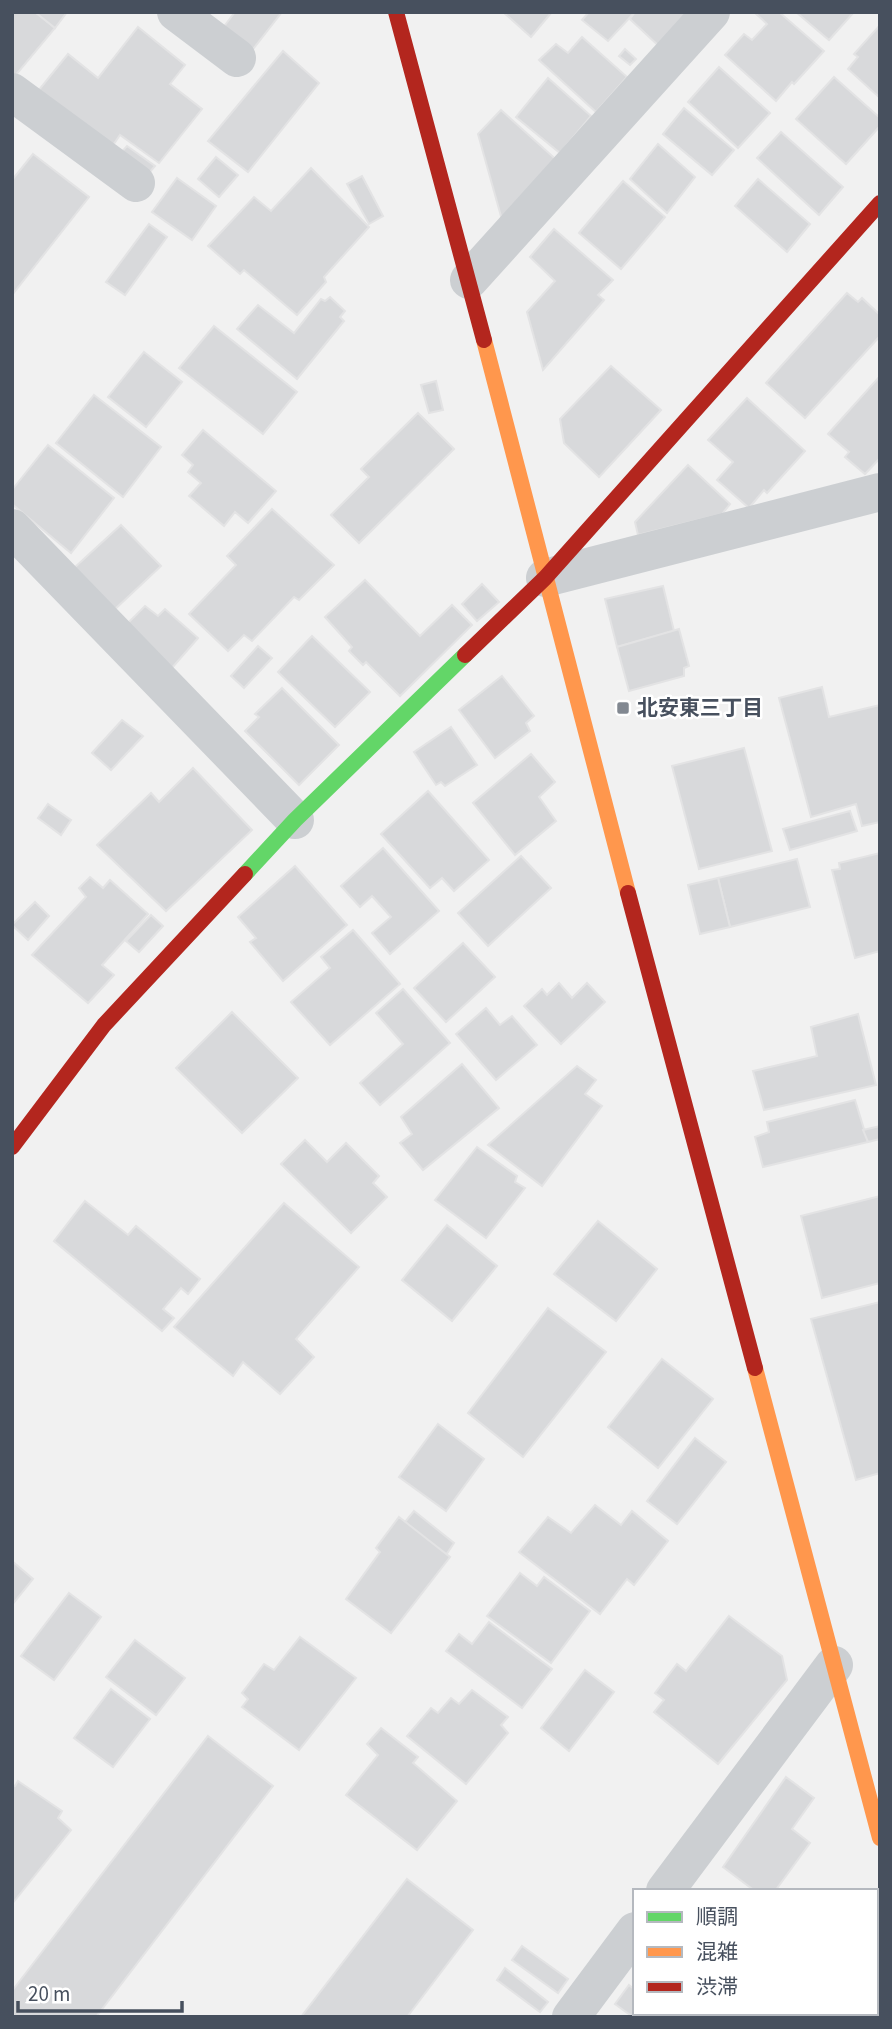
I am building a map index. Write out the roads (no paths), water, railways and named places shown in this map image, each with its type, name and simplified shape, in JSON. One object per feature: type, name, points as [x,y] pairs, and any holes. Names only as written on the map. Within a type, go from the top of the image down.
[{"type":"street","points":[[176,12],[237,58]]},
{"type":"street","points":[[396,12],[834,1665],[869,1755],[880,1838]]},
{"type":"street","points":[[469,280],[711,12]]},
{"type":"street","points":[[12,92],[136,183]]},
{"type":"street","points":[[12,1147],[104,1025],[295,820],[545,579],[880,203]]},
{"type":"street","points":[[545,579],[880,492]]},
{"type":"street","points":[[12,528],[295,820]]},
{"type":"street","points":[[666,1889],[834,1665]]},
{"type":"street","points":[[571,2017],[633,1934]]},
{"type":"place","name":"北安東三丁目","points":[[623,708]]}]
